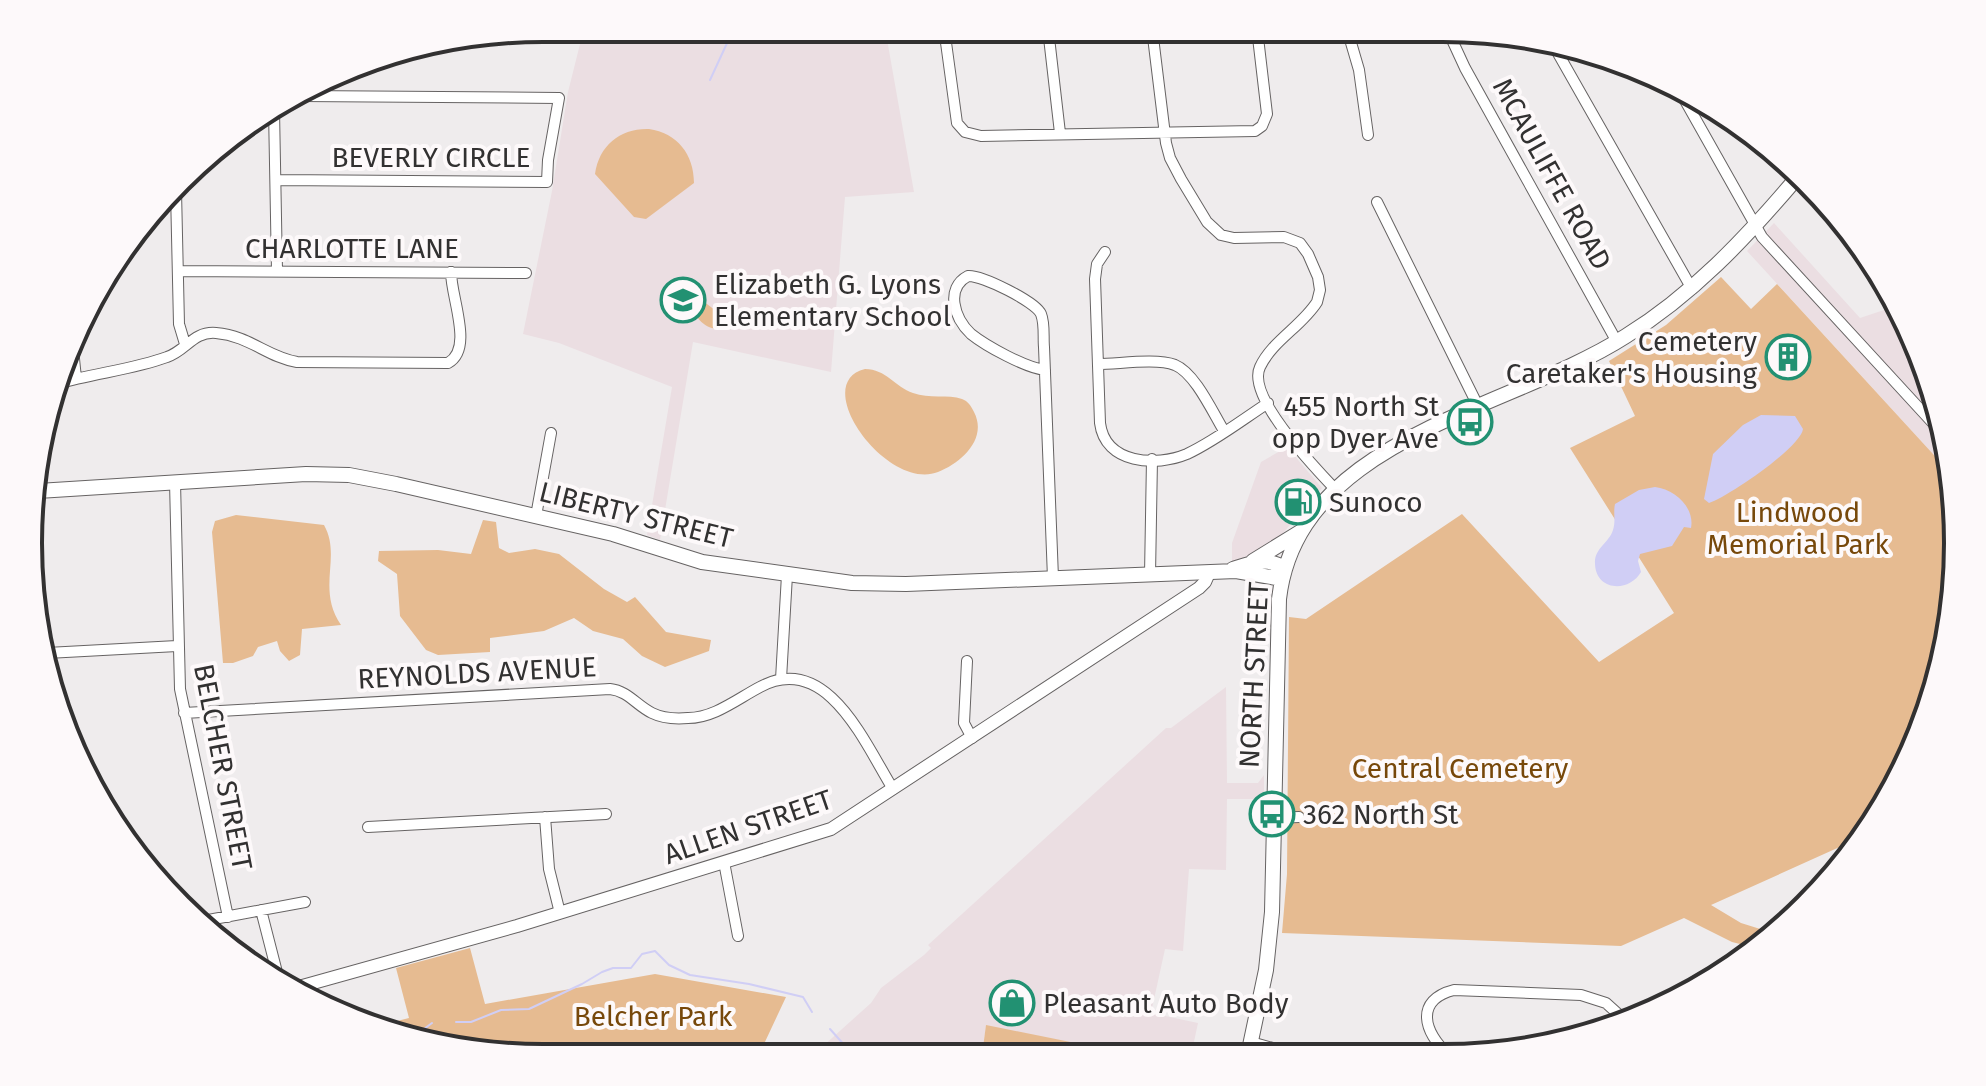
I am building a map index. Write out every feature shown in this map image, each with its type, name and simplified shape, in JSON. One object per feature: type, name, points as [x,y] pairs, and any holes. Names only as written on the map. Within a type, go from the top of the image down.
[{"type":"main road","name":"NORTH STREET","points":[[1250,1044],[1269,949],[1274,887],[1278,618],[1284,573],[1301,532],[1335,489],[1383,452],[1566,370],[1617,342],[1692,289],[1792,184]]},
{"type":"main road","name":"LIBERTY STREET","points":[[45,491],[306,474],[349,475],[624,537],[702,562],[787,575],[889,585],[1226,572],[1284,573]]},
{"type":"main road","name":"LIBERTY STREET","points":[[1226,572],[1252,561],[1301,532]]},
{"type":"main road","points":[[1252,561],[1267,560],[1284,573]]},
{"type":"street","points":[[946,42],[955,119],[962,130],[977,136],[1255,131],[1262,126],[1267,109],[1259,42]]},
{"type":"street","points":[[1050,42],[1060,133]]},
{"type":"street","points":[[1154,42],[1165,133],[1172,162],[1214,230],[1230,238],[1292,239],[1306,250],[1317,272],[1320,290],[1315,306],[1259,369],[1259,386],[1295,444],[1335,489]]},
{"type":"street","points":[[1351,42],[1358,64],[1368,135]]},
{"type":"street","name":"MCAULIFFE ROAD","points":[[1453,42],[1617,342]]},
{"type":"street","points":[[1560,56],[1692,289]]},
{"type":"street","name":"BEVERLY CIRCLE","points":[[276,180],[547,182],[548,156],[559,98],[317,96]]},
{"type":"street","points":[[1688,106],[1755,226],[1769,245],[1928,418]]},
{"type":"street","points":[[274,120],[277,271]]},
{"type":"street","points":[[176,202],[179,324],[185,344]]},
{"type":"street","points":[[1377,202],[1479,408]]},
{"type":"street","points":[[1105,252],[1095,274],[1100,423],[1104,440],[1120,455],[1152,459],[1184,455],[1268,403]]},
{"type":"street","name":"CHARLOTTE LANE","points":[[178,271],[526,273]]},
{"type":"street","points":[[70,380],[166,358],[199,335],[216,333],[245,338],[279,357],[297,362],[448,363],[458,355],[461,342],[451,272]]},
{"type":"street","points":[[1045,370],[1031,367],[970,332],[954,301],[958,282],[968,276],[980,276],[1039,309],[1043,326],[1045,370],[1053,578]]},
{"type":"street","points":[[1098,364],[1160,362],[1180,367],[1193,381],[1224,431]]},
{"type":"street","points":[[75,366],[76,378]]},
{"type":"street","points":[[536,516],[551,433]]},
{"type":"street","points":[[1150,575],[1152,459]]},
{"type":"street","name":"BELCHER STREET","points":[[175,482],[177,646],[184,713],[228,917]]},
{"type":"street","name":"ALLEN STREET","points":[[307,985],[560,913],[825,831],[1199,588],[1209,573]]},
{"type":"street","points":[[787,575],[781,679],[802,680],[829,694],[846,714],[893,789]]},
{"type":"street","points":[[55,653],[177,646]]},
{"type":"street","points":[[967,661],[964,723],[972,738]]},
{"type":"street","name":"REYNOLDS AVENUE","points":[[184,713],[610,689],[625,693],[653,714],[690,718],[713,713],[781,679]]},
{"type":"street","points":[[368,827],[606,814]]},
{"type":"street","points":[[545,817],[549,869],[560,913]]},
{"type":"street","points":[[1275,818],[1299,817]]},
{"type":"street","points":[[724,862],[738,936]]},
{"type":"street","points":[[212,919],[305,902]]},
{"type":"street","points":[[261,910],[276,967]]},
{"type":"street","points":[[1437,1044],[1430,1034],[1427,1014],[1435,999],[1454,990],[1588,996],[1606,1003],[1617,1013]]},
{"type":"shaded area","name":"Elizabeth G. Lyons Elementary School","points":[[580,42],[887,42],[914,192],[845,197],[831,372],[693,342],[660,540],[647,535],[672,387],[559,343],[523,334],[568,92]]},
{"type":"shaded area","points":[[1774,223],[1860,318],[1886,309],[1917,382],[1936,458],[1747,251]]},
{"type":"shaded area","points":[[1287,447],[1322,488],[1277,540],[1254,554],[1232,562],[1232,543],[1261,462]]},
{"type":"shaded area","points":[[1226,687],[1227,783],[1258,783],[1264,775],[1264,807],[1261,801],[1255,799],[1227,799],[1226,870],[1189,869],[1183,951],[1165,949],[1151,1013],[1198,1023],[1194,1044],[1078,1044],[986,1026],[984,1044],[825,1044],[871,1003],[881,988],[924,955],[931,948],[928,945],[1166,728],[1171,728]]},
{"type":"green space","points":[[649,129],[668,135],[682,147],[691,163],[694,183],[646,219],[634,217],[595,174],[601,155],[613,140],[629,132]]},
{"type":"green space","points":[[1721,277],[1751,309],[1777,284],[1936,458],[1944,543],[1940,608],[1934,641],[1927,673],[1906,735],[1860,821],[1841,846],[1711,905],[1741,923],[1761,929],[1742,944],[1684,918],[1621,946],[1282,933],[1287,874],[1289,617],[1306,619],[1462,514],[1599,662],[1674,613],[1570,448],[1635,416],[1609,361],[1666,325]]},
{"type":"green space","points":[[699,298],[728,320],[721,329],[706,326],[699,319],[693,305]]},
{"type":"green space","points":[[865,369],[885,375],[913,393],[966,401],[973,410],[978,432],[970,449],[947,468],[918,474],[897,466],[877,452],[861,433],[850,413],[845,394],[850,378]]},
{"type":"green space","points":[[236,515],[324,525],[329,537],[330,598],[341,625],[302,629],[300,655],[289,661],[280,651],[277,641],[258,647],[253,656],[223,663],[212,532],[215,521]]},
{"type":"green space","points":[[483,520],[496,522],[499,548],[509,553],[535,549],[559,554],[604,589],[627,602],[635,597],[666,632],[711,640],[709,651],[665,667],[642,656],[623,639],[593,631],[574,618],[544,631],[490,638],[490,652],[438,655],[426,650],[400,616],[397,574],[378,561],[379,551],[438,550],[471,554]]},
{"type":"green space","name":"Belcher Park","points":[[470,948],[485,1004],[655,974],[786,997],[764,1044],[510,1043],[445,1034],[396,1021],[409,1018],[396,968]]},
{"type":"green space","points":[[986,1025],[1080,1044],[983,1044]]},
{"type":"water","points":[[1761,415],[1795,416],[1803,429],[1777,459],[1747,482],[1709,503],[1704,499],[1713,454],[1743,425]]},
{"type":"water","points":[[1655,487],[1670,491],[1682,501],[1690,513],[1691,528],[1684,527],[1672,546],[1640,554],[1641,572],[1636,579],[1621,586],[1607,584],[1597,573],[1595,558],[1613,530],[1615,504],[1639,490]]},
{"type":"waterway","points":[[710,80],[728,42]]},
{"type":"waterway","points":[[456,1022],[471,1022],[501,1010],[529,1009],[602,972],[613,968],[631,968],[642,954],[655,951],[669,965],[690,975],[749,984],[803,997],[812,1012]]},
{"type":"waterway","points":[[424,1029],[432,1023]]},
{"type":"waterway","points":[[830,1029],[843,1044]]},
{"type":"place","name":"Elizabeth G. Lyons Elementary School","points":[[683,300]]},
{"type":"place","name":"Cemetery Caretaker's Housing","points":[[1788,357]]},
{"type":"place","name":"455 North St opp Dyer Ave","points":[[1470,422]]},
{"type":"place","name":"Sunoco","points":[[1298,502]]},
{"type":"place","name":"362 North St","points":[[1272,814]]},
{"type":"place","name":"Pleasant Auto Body","points":[[1012,1003]]},
{"type":"park label","name":"Lindwood Memorial Park","points":[[1798,528]]},
{"type":"park label","name":"Central Cemetery","points":[[1460,768]]}]
